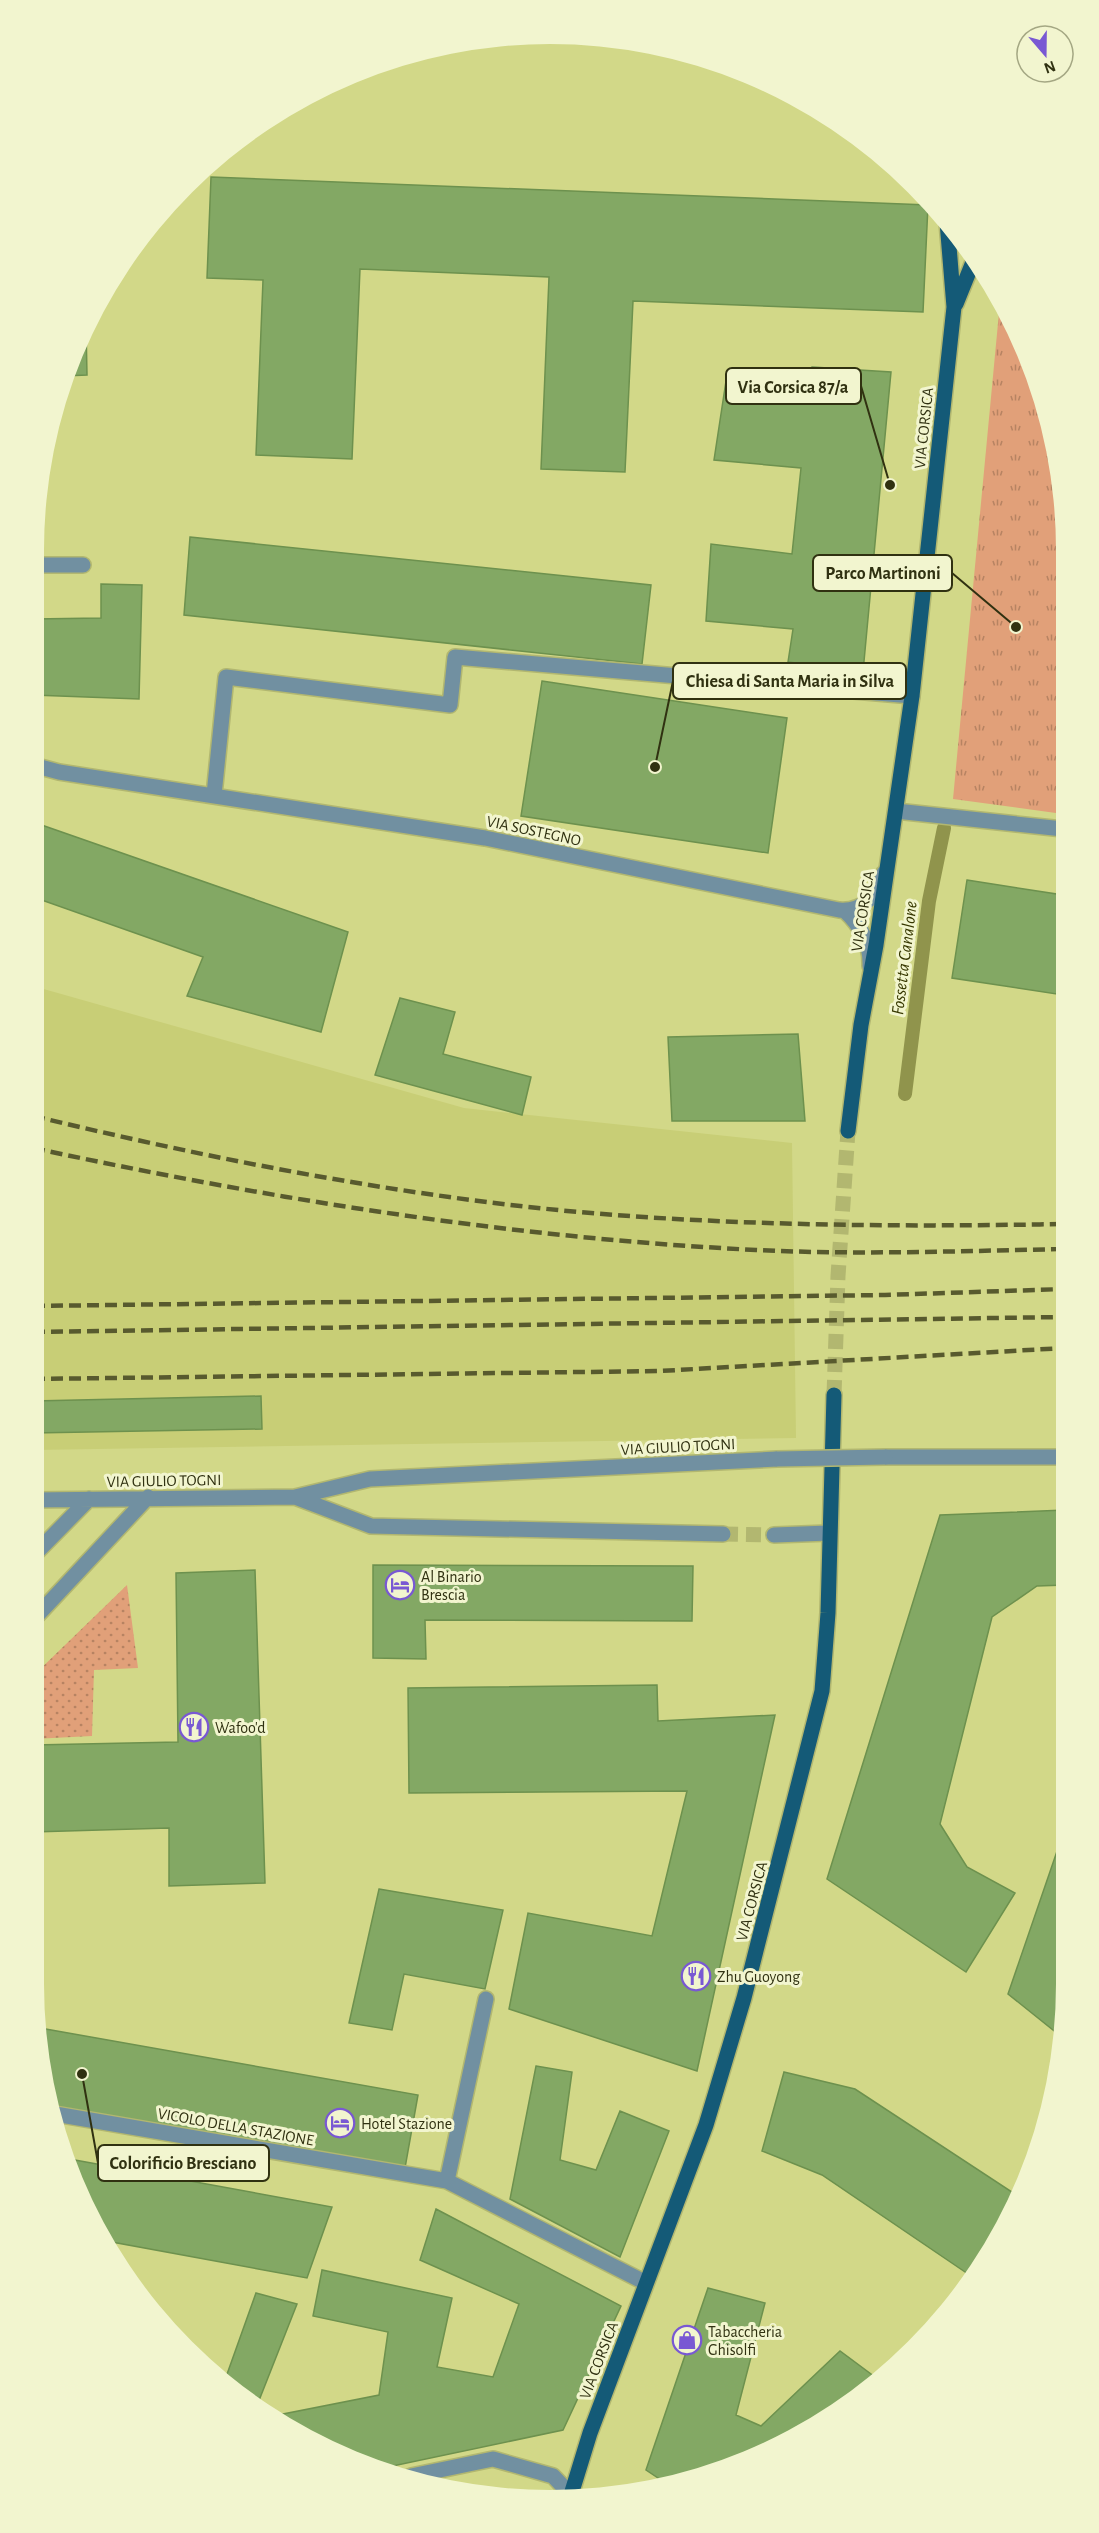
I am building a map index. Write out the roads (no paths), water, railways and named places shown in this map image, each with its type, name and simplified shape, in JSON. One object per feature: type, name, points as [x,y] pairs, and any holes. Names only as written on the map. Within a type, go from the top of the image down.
[{"type":"main road","name":"VIA CORSICA","points":[[848,1131],[912,696],[954,307],[948,238]]},
{"type":"main road","name":"VIA CORSICA","points":[[954,307],[971,269]]},
{"type":"main road","name":"VIA CORSICA","points":[[574,2489],[590,2433],[706,2125],[744,1998],[822,1691],[834,1395]]},
{"type":"street","points":[[44,565],[83,565]]},
{"type":"street","points":[[214,795],[226,677],[450,705],[455,657],[912,696]]},
{"type":"street","name":"VIA SOSTEGNO","points":[[44,768],[485,838],[845,911]]},
{"type":"street","points":[[896,811],[1056,827]]},
{"type":"street","points":[[869,983],[868,943],[854,920],[845,911],[862,905],[874,895],[880,886],[891,850]]},
{"type":"street","name":"VIA GIULIO TOGNI","points":[[44,1500],[295,1497],[370,1479],[777,1459],[1056,1457]]},
{"type":"street","points":[[44,1608],[148,1497]]},
{"type":"street","name":"VIA GIULIO TOGNI","points":[[295,1497],[371,1526],[723,1534]]},
{"type":"street","points":[[44,1545],[89,1499]]},
{"type":"street","points":[[774,1535],[830,1533]]},
{"type":"street","points":[[447,2181],[486,1999]]},
{"type":"street","name":"VICOLO DELLA STAZIONE","points":[[61,2115],[447,2181],[646,2283]]},
{"type":"street","points":[[424,2473],[493,2459],[553,2476],[564,2489]]},
{"type":"waterway","name":"Fossetta Canalone","points":[[905,1094],[929,901],[944,828]]},
{"type":"tunnel","points":[[834,1395],[838,1276],[848,1131]]},
{"type":"tunnel","points":[[723,1534],[774,1535]]},
{"type":"railway","points":[[44,1119],[168,1147],[304,1174],[509,1205],[639,1217],[760,1223],[1056,1224]]},
{"type":"railway","points":[[44,1150],[302,1200],[392,1214],[574,1236],[756,1250],[910,1252],[1056,1249]]},
{"type":"railway","points":[[44,1306],[885,1295],[1056,1289]]},
{"type":"railway","points":[[44,1332],[1056,1317]]},
{"type":"railway","points":[[44,1379],[660,1371],[1056,1348]]},
{"type":"place","name":"Via Corsica 87/a","points":[[890,485]]},
{"type":"place","name":"Parco Martinoni","points":[[1016,627]]},
{"type":"place","name":"Chiesa di Santa Maria in Silva","points":[[655,767]]},
{"type":"place","name":"Al Binario Brescia","points":[[400,1585]]},
{"type":"place","name":"Wafoo'd","points":[[194,1727]]},
{"type":"place","name":"Zhu Guoyong","points":[[696,1976]]},
{"type":"place","name":"Colorificio Bresciano","points":[[82,2074]]},
{"type":"place","name":"Hotel Stazione","points":[[340,2123]]},
{"type":"place","name":"Tabaccheria Ghisolfi","points":[[687,2340]]}]
